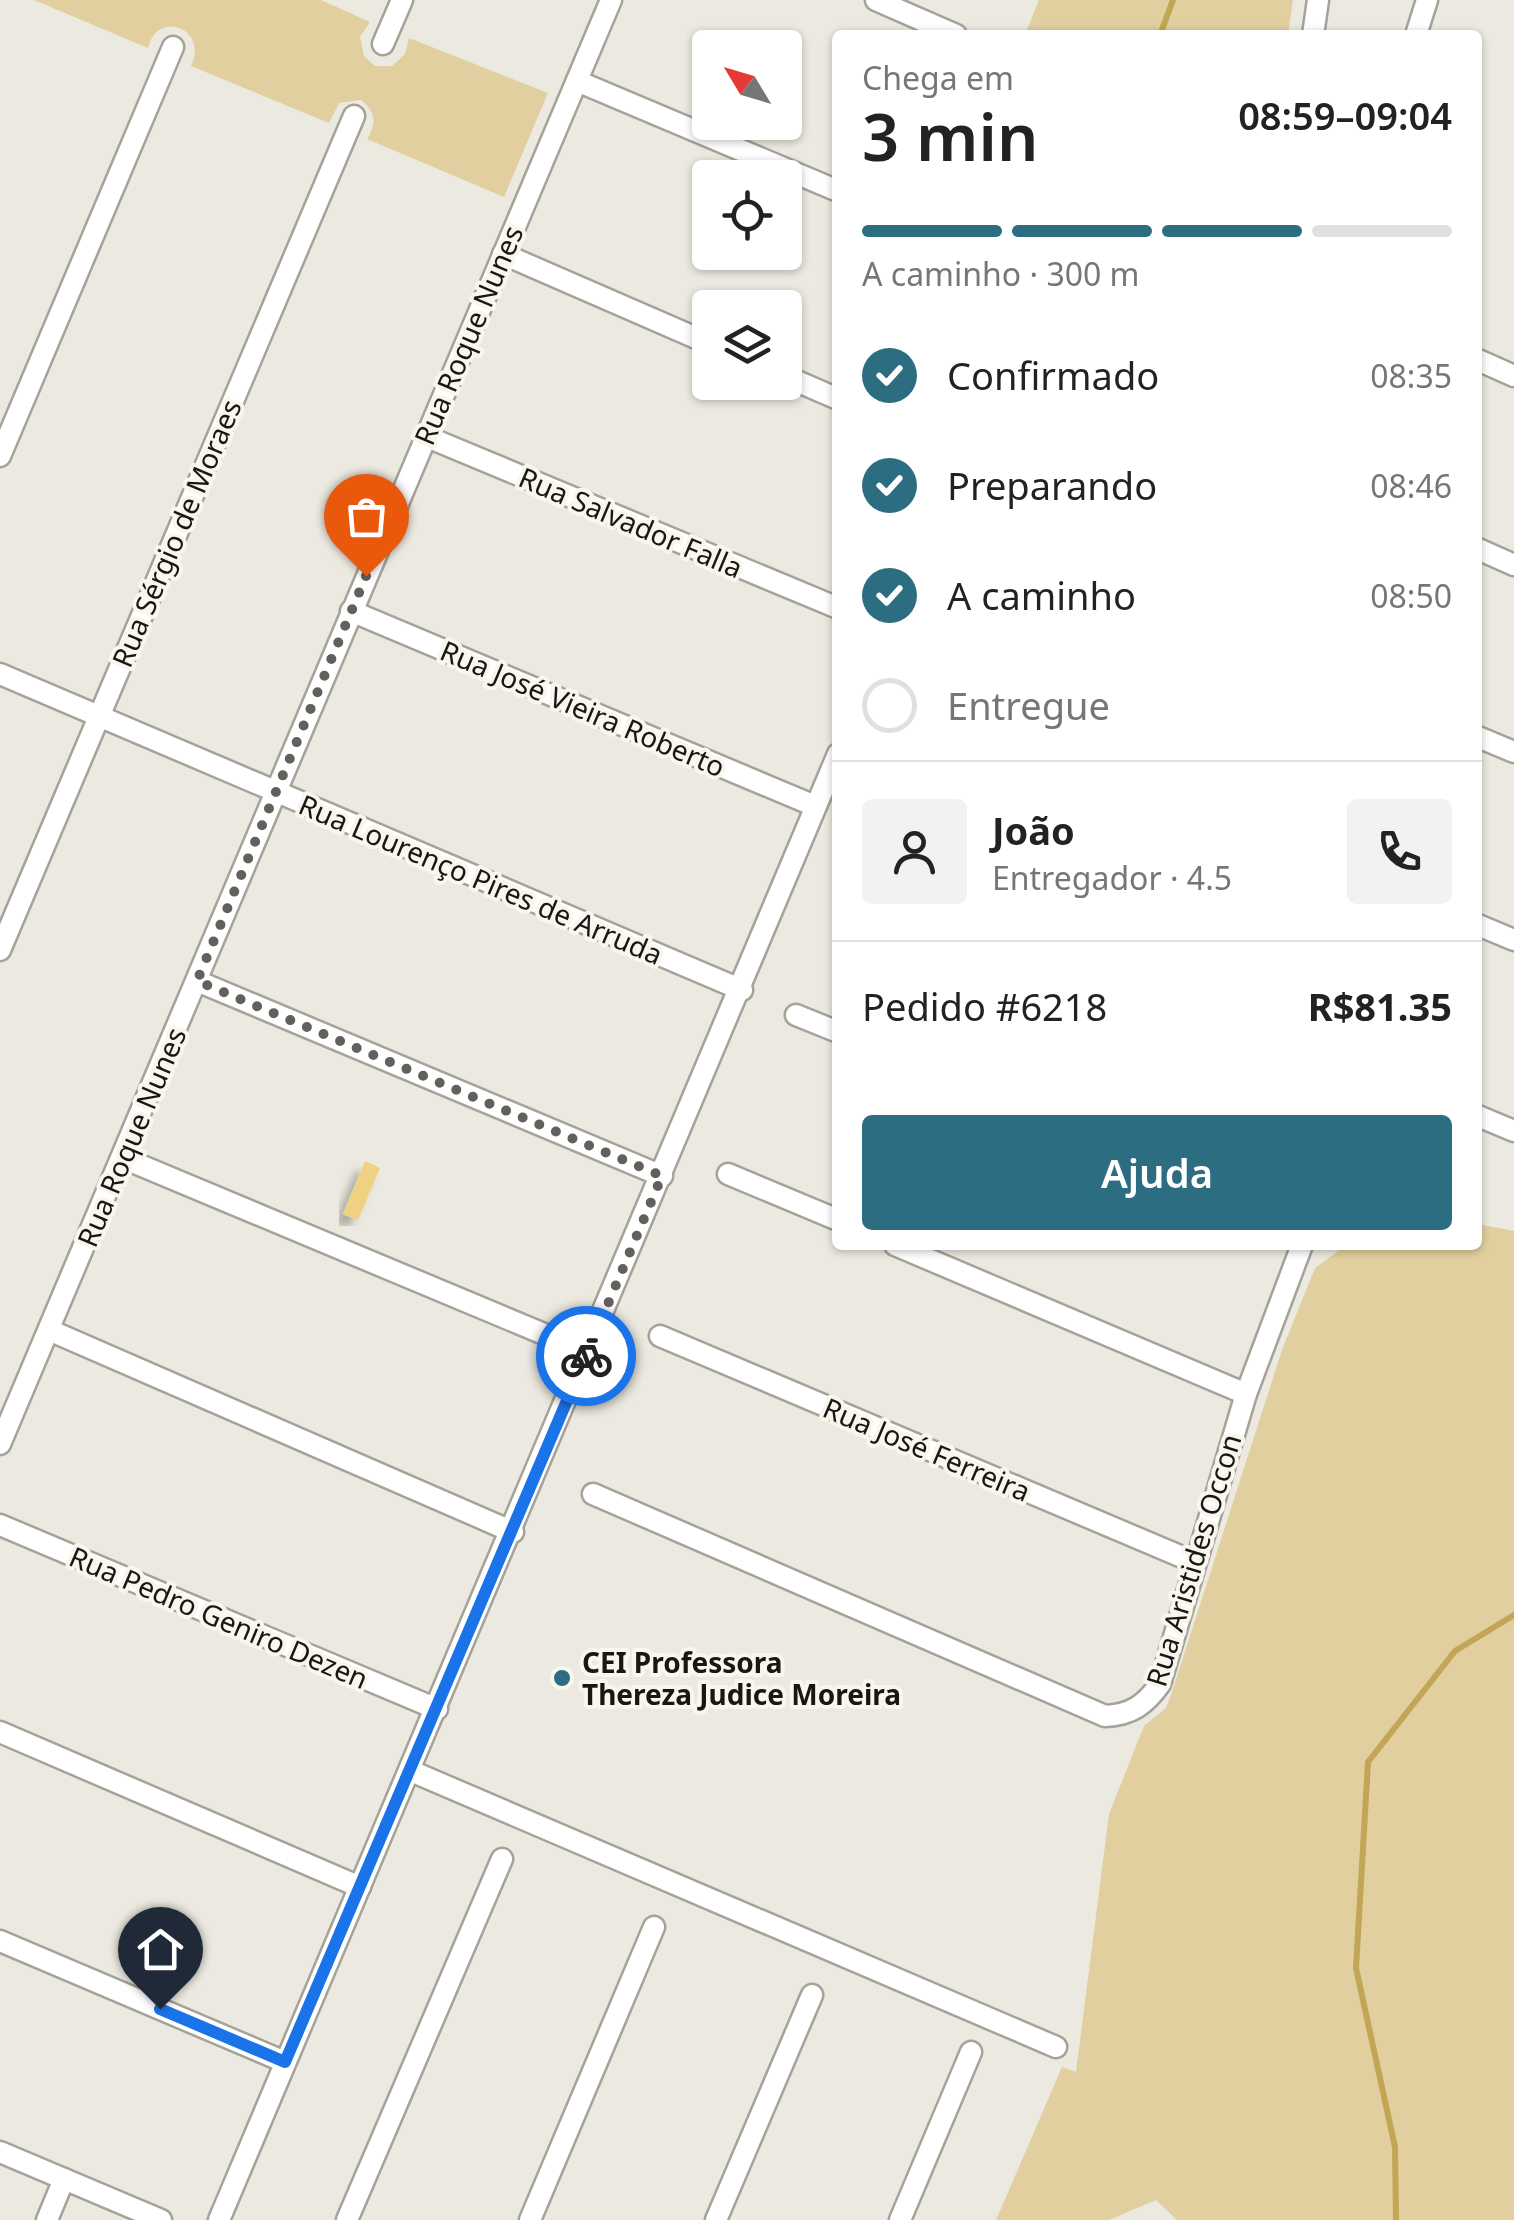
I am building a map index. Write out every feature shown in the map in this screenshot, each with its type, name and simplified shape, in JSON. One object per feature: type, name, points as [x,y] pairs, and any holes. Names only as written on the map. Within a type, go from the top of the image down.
[{"type":"street","points":[[383,44],[402,0]]},
{"type":"street","name":"Rua Roque Nunes","points":[[2,1434],[123,1158],[612,0]]},
{"type":"street","points":[[876,0],[945,30]]},
{"type":"street","points":[[1314,30],[1318,0]]},
{"type":"street","points":[[1418,30],[1427,0]]},
{"type":"street","points":[[0,456],[173,47]]},
{"type":"street","points":[[577,81],[832,189]]},
{"type":"street","name":"Rua Sérgio de Moraes","points":[[0,950],[354,116]]},
{"type":"street","points":[[503,254],[692,336]]},
{"type":"street","points":[[1482,362],[1514,376]]},
{"type":"street","points":[[802,383],[832,396]]},
{"type":"street","name":"Rua Salvador Falla","points":[[425,436],[832,606]]},
{"type":"street","points":[[1482,552],[1514,565]]},
{"type":"street","name":"Rua José Vieira Roberto","points":[[351,611],[815,806]]},
{"type":"street","name":"Rua Lourenço Pires de Arruda","points":[[0,674],[97,719],[742,990]]},
{"type":"street","points":[[1482,739],[1514,752]]},
{"type":"street","points":[[219,2220],[742,990],[832,768]]},
{"type":"street","points":[[1482,926],[1514,940]]},
{"type":"street","points":[[197,981],[662,1176]]},
{"type":"street","points":[[796,1015],[832,1030]]},
{"type":"street","points":[[1482,1118],[1514,1131]]},
{"type":"street","points":[[123,1158],[588,1352]]},
{"type":"street","points":[[728,1174],[832,1217]]},
{"type":"street","points":[[907,1250],[1246,1394]]},
{"type":"street","name":"Rua Aristides Occon","points":[[593,1494],[1105,1716],[1136,1709],[1160,1684],[1246,1394],[1300,1250]]},
{"type":"street","points":[[49,1330],[513,1532]]},
{"type":"street","name":"Rua José Ferreira","points":[[660,1336],[1194,1562]]},
{"type":"street","name":"Rua Pedro Geniro Dezen","points":[[0,1525],[437,1709]]},
{"type":"street","points":[[0,1732],[360,1887]]},
{"type":"street","points":[[411,1771],[1056,2047]]},
{"type":"street","points":[[348,2220],[502,1859]]},
{"type":"street","points":[[530,2220],[654,1927]]},
{"type":"street","points":[[0,1941],[285,2062]]},
{"type":"street","points":[[716,2220],[812,1995]]},
{"type":"street","points":[[900,2220],[971,2052]]},
{"type":"street","points":[[0,2152],[161,2220]]},
{"type":"street","points":[[47,2220],[64,2179]]},
{"type":"shaded area","points":[[34,0],[321,0],[370,22],[360,37],[364,56],[375,66],[392,66],[405,54],[409,38],[548,93],[504,197],[367,139],[373,118],[361,100],[339,103],[329,123],[191,66],[193,42],[180,28],[161,29],[148,48]]},
{"type":"shaded area","points":[[1039,0],[1293,0],[1289,30],[1027,30]]},
{"type":"shaded area","points":[[1482,1225],[1514,1231],[1514,2220],[1177,2220],[1156,2200],[1109,2220],[996,2220],[1062,2067],[1076,2072],[1109,1814],[1144,1726],[1166,1708],[1171,1695],[1282,1350],[1315,1268],[1339,1250],[1482,1250]]},
{"type":"building","points":[[365,1161],[380,1168],[358,1220],[343,1214]]},
{"type":"waterway","points":[[1162,30],[1173,0]]},
{"type":"waterway","points":[[1396,2220],[1395,2147],[1356,1968],[1368,1762],[1455,1651],[1514,1615]]},
{"type":"way so far","points":[[366,576],[197,981],[662,1176],[586,1356]]},
{"type":"place","name":"CEI Professora Thereza Judice Moreira","points":[[562,1678]]},
{"type":"route","points":[[160,2009],[285,2062],[586,1356]]}]
